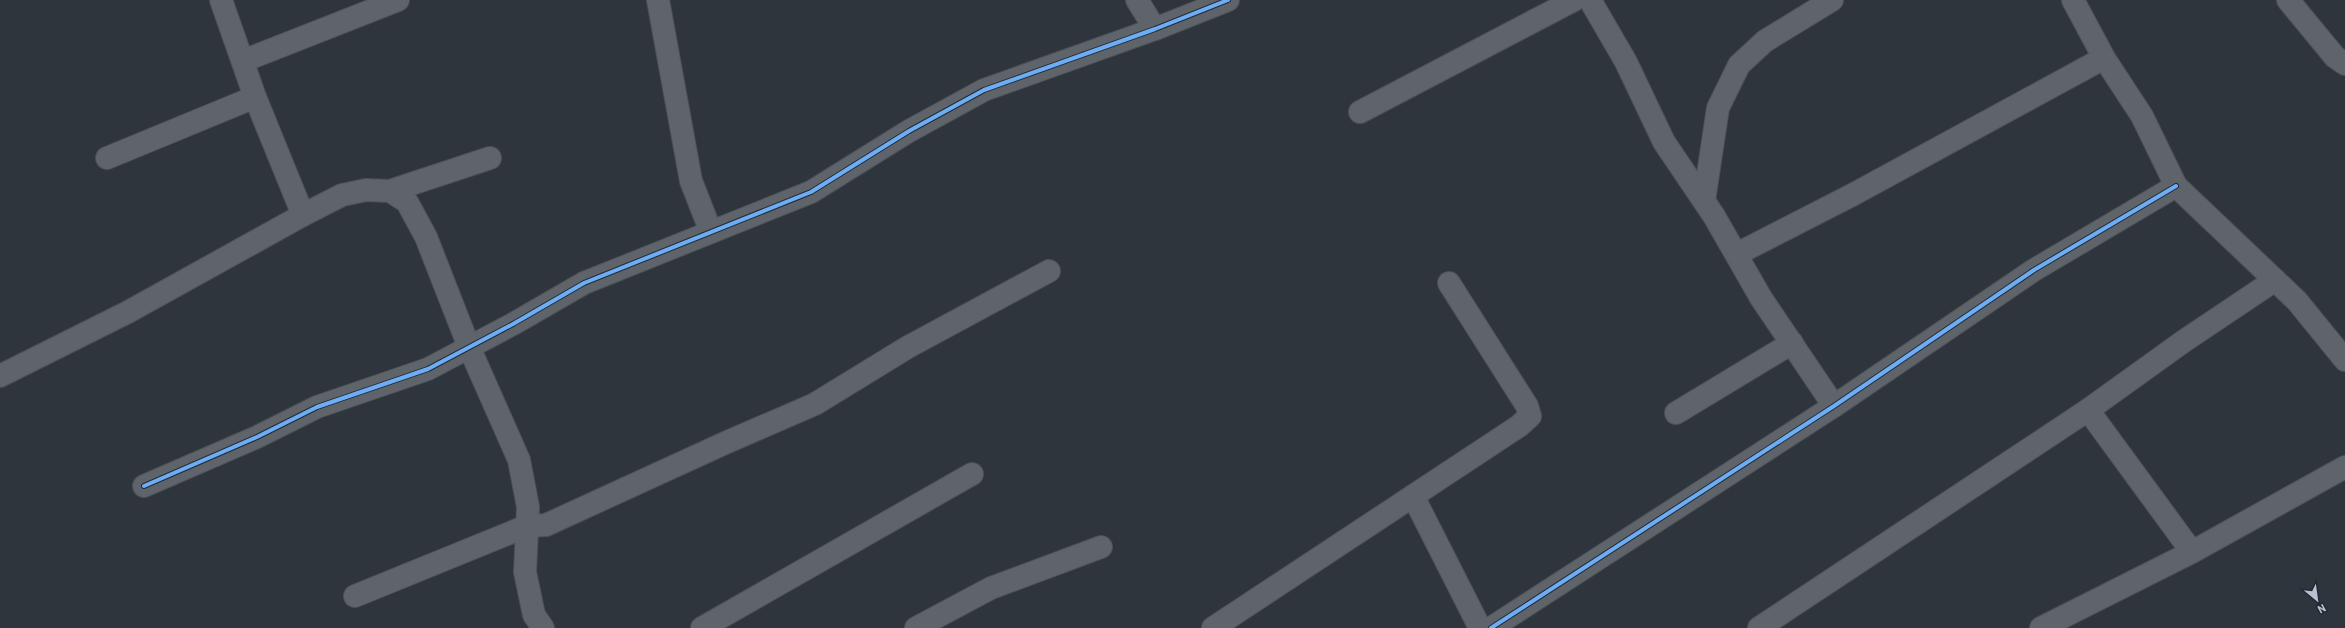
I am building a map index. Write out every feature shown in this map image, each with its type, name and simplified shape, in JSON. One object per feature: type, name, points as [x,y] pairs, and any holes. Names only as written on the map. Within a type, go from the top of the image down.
[{"type":"street","points":[[221,0],[255,98],[303,215]]},
{"type":"street","points":[[243,61],[398,0]]},
{"type":"street","points":[[658,0],[691,181],[711,232]]},
{"type":"street","points":[[1137,0],[1155,29]]},
{"type":"street","points":[[144,486],[257,437],[317,407],[428,369],[584,283],[811,192],[908,131],[984,90],[1155,29],[1228,0]]},
{"type":"street","points":[[1360,112],[1574,0]]},
{"type":"street","points":[[1590,0],[1626,62],[1664,142],[1704,201],[1737,254],[1761,298],[1834,406]]},
{"type":"street","points":[[1704,201],[1718,108],[1739,65],[1765,41],[1832,0]]},
{"type":"street","points":[[2073,0],[2104,58],[2142,116],[2176,186],[2297,300],[2345,360]]},
{"type":"street","points":[[2288,0],[2335,57],[2345,64]]},
{"type":"street","points":[[1737,254],[2104,58]]},
{"type":"street","points":[[107,158],[255,98]]},
{"type":"street","points":[[0,376],[128,312],[342,195],[366,190],[390,191],[490,158]]},
{"type":"street","points":[[1491,628],[1834,406],[2034,270],[2176,186]]},
{"type":"street","points":[[390,191],[407,202],[426,237],[469,347],[519,460],[528,507],[525,572],[534,614],[543,628]]},
{"type":"street","points":[[355,596],[527,526],[546,525],[725,443],[815,404],[908,346],[1049,271]]},
{"type":"street","points":[[1759,628],[2088,410],[2184,341],[2275,280]]},
{"type":"street","points":[[1213,628],[1519,426],[1530,416],[1527,406],[1449,283]]},
{"type":"street","points":[[1676,413],[1792,343]]},
{"type":"street","points":[[2088,410],[2192,552]]},
{"type":"street","points":[[2041,628],[2192,552],[2345,467]]},
{"type":"street","points":[[702,628],[972,474]]},
{"type":"street","points":[[1413,496],[1480,628]]},
{"type":"street","points":[[916,628],[991,588],[1101,547]]},
{"type":"cycle path","points":[[144,486],[257,437],[317,407],[428,369],[513,324],[584,283],[811,192],[909,131],[984,90],[1155,29],[1228,0]]},
{"type":"cycle path","points":[[1491,628],[1834,406],[2034,270],[2176,186]]}]
